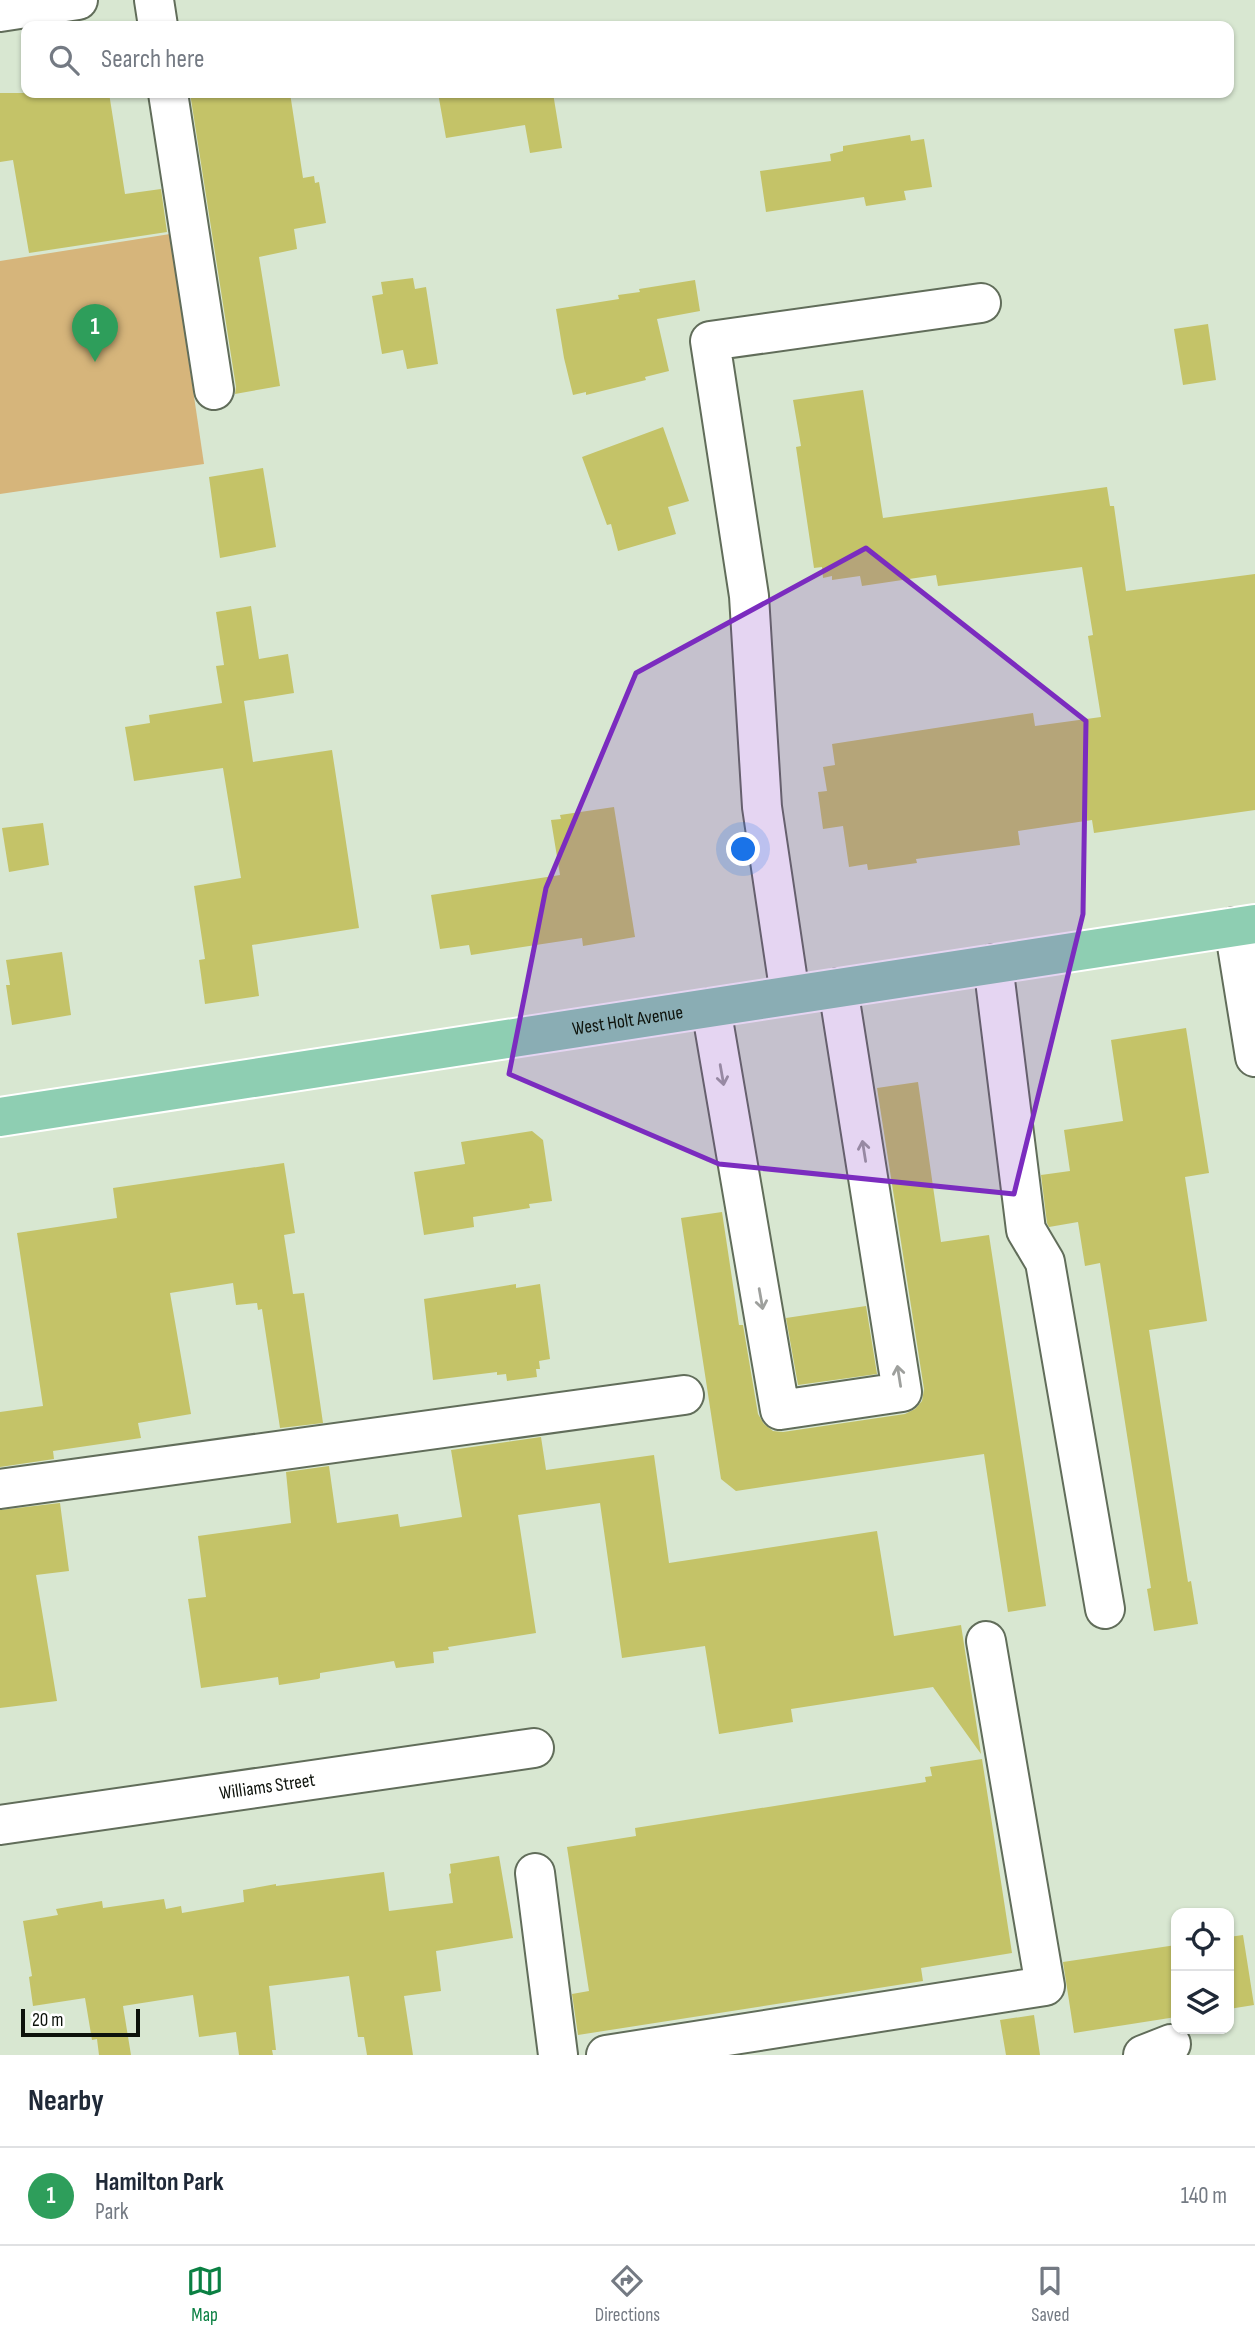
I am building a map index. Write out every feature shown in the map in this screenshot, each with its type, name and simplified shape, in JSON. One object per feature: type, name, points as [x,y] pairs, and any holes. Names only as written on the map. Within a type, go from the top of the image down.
[{"type":"main road","name":"West Holt Avenue","points":[[0,1117],[1244,925]]},
{"type":"street","points":[[0,12],[78,0]]},
{"type":"street","points":[[154,0],[157,21]]},
{"type":"street","points":[[169,98],[214,390]]},
{"type":"street","points":[[790,995],[762,807],[749,596],[710,341],[981,303]]},
{"type":"street","points":[[1244,925],[1255,1057]]},
{"type":"street","points":[[993,964],[1026,1230],[1045,1262],[1105,1609]]},
{"type":"street","points":[[711,1008],[780,1410],[902,1392],[838,988]]},
{"type":"street","points":[[0,1489],[684,1395]]},
{"type":"street","points":[[606,2055],[1045,1986],[986,1641]]},
{"type":"street","name":"Williams Street","points":[[0,1825],[534,1748]]},
{"type":"street","points":[[535,1873],[558,2055]]},
{"type":"highlighted area","points":[[866,548],[1086,721],[1083,914],[1014,1194],[719,1164],[509,1074],[546,888],[636,673]]},
{"type":"shaded area","points":[[170,234],[204,464],[0,494],[0,261]]},
{"type":"building","points":[[0,93],[21,93],[21,98],[110,98],[125,194],[161,189],[167,232],[29,253],[13,160],[0,162]]},
{"type":"building","points":[[191,98],[291,98],[303,178],[314,176],[315,183],[319,182],[326,223],[294,229],[297,249],[259,257],[280,386],[235,394]]},
{"type":"building","points":[[439,98],[554,98],[562,148],[530,153],[525,125],[446,138]]},
{"type":"building","points":[[910,135],[911,141],[924,139],[932,187],[904,191],[906,200],[866,206],[864,197],[766,212],[760,171],[831,161],[830,154],[843,151],[843,146]]},
{"type":"building","points":[[413,278],[415,289],[426,287],[438,364],[407,369],[403,350],[382,354],[372,296],[383,294],[381,282]]},
{"type":"building","points":[[695,280],[700,311],[657,319],[669,371],[645,377],[646,380],[586,395],[586,392],[573,395],[556,309],[619,299],[618,295],[640,292],[639,289]]},
{"type":"building","points":[[1208,324],[1216,380],[1183,385],[1174,329]]},
{"type":"building","points":[[863,390],[883,518],[1107,487],[1110,506],[1114,506],[1126,591],[1255,574],[1255,810],[1094,833],[1092,820],[1018,831],[1020,845],[916,859],[917,863],[868,870],[867,864],[849,867],[843,826],[823,829],[818,792],[827,791],[823,767],[835,765],[832,744],[1033,713],[1035,726],[1101,717],[1088,636],[1093,635],[1082,567],[938,586],[936,575],[862,586],[860,576],[832,580],[832,576],[823,578],[822,567],[814,568],[796,447],[801,446],[793,400]]},
{"type":"building","points":[[663,427],[689,501],[668,507],[676,534],[618,551],[611,524],[607,525],[582,457]]},
{"type":"building","points":[[263,468],[276,547],[220,558],[209,477]]},
{"type":"building","points":[[251,606],[259,659],[288,654],[294,693],[244,701],[253,762],[332,750],[359,928],[252,945],[259,996],[205,1004],[199,960],[205,959],[194,886],[241,878],[223,768],[134,781],[125,727],[150,723],[149,715],[222,703],[216,666],[224,665],[216,612]]},
{"type":"building","points":[[614,807],[635,937],[583,946],[582,938],[471,955],[469,945],[440,949],[431,895],[560,875],[551,820],[561,819],[560,815]]},
{"type":"building","points":[[43,823],[49,865],[9,872],[2,828]]},
{"type":"building","points":[[62,952],[71,1015],[12,1025],[6,985],[10,985],[6,960]]},
{"type":"building","points":[[1186,1028],[1209,1173],[1185,1177],[1207,1321],[1149,1330],[1188,1582],[1191,1581],[1198,1624],[1154,1631],[1147,1589],[1151,1588],[1100,1263],[1085,1266],[1078,1222],[1049,1227],[1041,1175],[1070,1171],[1064,1130],[1123,1121],[1111,1040]]},
{"type":"building","points":[[918,1082],[941,1242],[989,1235],[1046,1606],[1008,1612],[984,1454],[736,1491],[721,1479],[681,1218],[722,1212],[739,1325],[743,1325],[758,1414],[764,1424],[773,1431],[783,1432],[905,1414],[915,1409],[922,1401],[924,1389],[877,1088]]},
{"type":"building","points":[[532,1131],[543,1140],[552,1201],[529,1204],[530,1208],[473,1217],[474,1227],[424,1235],[414,1172],[465,1164],[461,1142]]},
{"type":"building","points":[[284,1163],[295,1233],[284,1235],[293,1294],[304,1293],[323,1423],[280,1428],[262,1309],[258,1310],[257,1303],[236,1305],[233,1283],[170,1293],[191,1414],[138,1423],[141,1438],[53,1451],[54,1459],[0,1467],[0,1412],[43,1406],[17,1233],[117,1218],[113,1188]]},
{"type":"building","points":[[516,1284],[516,1288],[540,1284],[550,1359],[539,1361],[537,1377],[507,1381],[506,1374],[497,1375],[497,1372],[433,1380],[424,1299]]},
{"type":"building","points":[[866,1306],[877,1374],[798,1385],[786,1318]]},
{"type":"building","points":[[541,1437],[546,1470],[654,1455],[669,1563],[877,1531],[894,1636],[961,1625],[981,1754],[933,1687],[791,1709],[793,1722],[719,1734],[705,1646],[622,1658],[600,1503],[518,1515],[536,1633],[448,1647],[449,1650],[433,1652],[434,1663],[396,1668],[394,1661],[320,1673],[318,1679],[279,1685],[278,1677],[201,1688],[188,1599],[206,1597],[198,1536],[291,1523],[286,1472],[329,1466],[337,1523],[398,1514],[400,1527],[462,1517],[451,1450]]},
{"type":"building","points":[[60,1503],[69,1571],[36,1575],[57,1701],[0,1708],[0,1510]]},
{"type":"building","points":[[982,1759],[1012,1953],[921,1968],[923,1981],[578,2035],[572,1994],[589,1991],[567,1847],[636,1836],[635,1828],[926,1782],[925,1777],[932,1776],[930,1767]]},
{"type":"building","points":[[499,1856],[513,1938],[436,1951],[441,1991],[404,1996],[413,2055],[367,2055],[364,2037],[358,2037],[349,1976],[269,1986],[276,2050],[272,2050],[273,2055],[239,2055],[236,2032],[199,2037],[193,1995],[123,2006],[131,2055],[99,2055],[97,2039],[92,2040],[85,1998],[33,2006],[29,1977],[32,1976],[23,1921],[58,1915],[56,1909],[102,1901],[103,1908],[164,1899],[166,1909],[181,1906],[182,1913],[244,1902],[243,1890],[384,1872],[389,1911],[453,1903],[450,1864]]},
{"type":"building","points":[[1243,1935],[1254,2005],[1234,2008],[1234,1971],[1234,1936]]},
{"type":"building","points":[[1171,1946],[1171,2018],[1074,2033],[1063,1962]]},
{"type":"building","points":[[1034,2015],[1040,2055],[1006,2055],[1000,2020]]},
{"type":"place","name":"Hamilton Park","points":[[95,362]]}]
